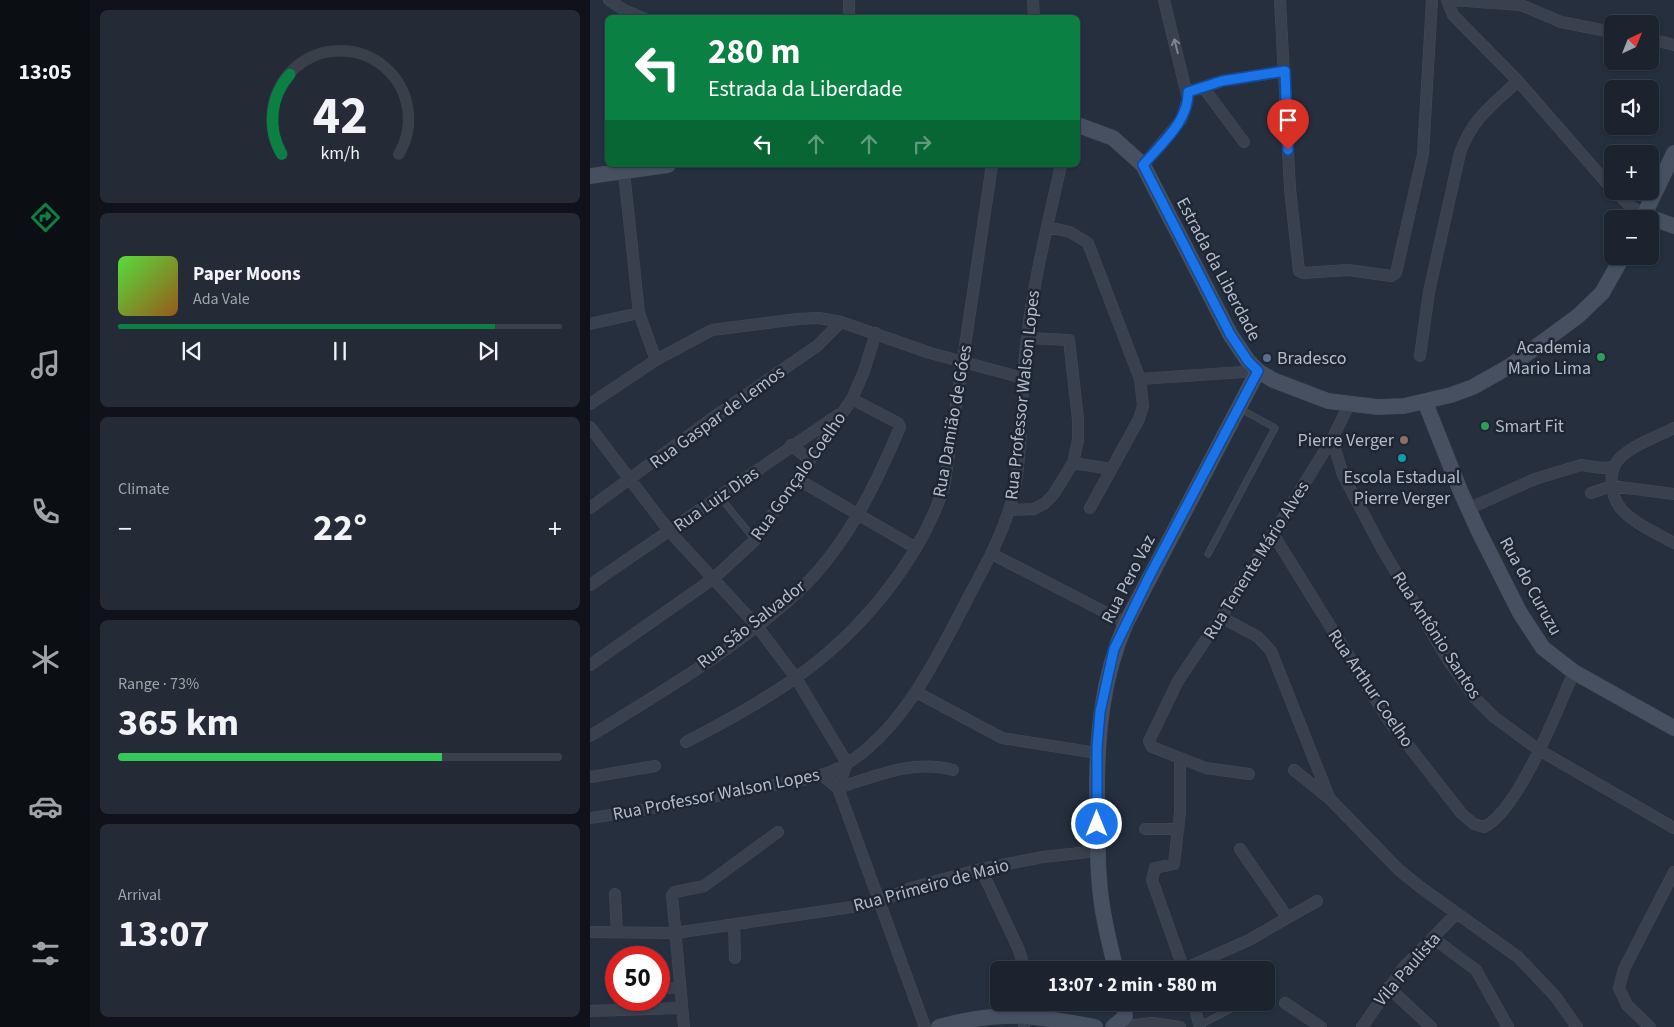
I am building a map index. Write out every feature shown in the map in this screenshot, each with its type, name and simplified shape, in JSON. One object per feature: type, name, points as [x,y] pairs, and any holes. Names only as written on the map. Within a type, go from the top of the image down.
[{"type":"main road","name":"Estrada da Liberdade","points":[[1080,126],[1113,138],[1143,165],[1230,334],[1248,361],[1258,371],[1273,380],[1328,401],[1349,405],[1386,407],[1425,402],[1451,395],[1492,377],[1578,316],[1602,292],[1617,265]]},
{"type":"main road","points":[[1646,210],[1674,153]]},
{"type":"main road","points":[[590,176],[655,167]]},
{"type":"main road","points":[[1659,222],[1674,226]]},
{"type":"main road","name":"Rua Pero Vaz","points":[[1114,961],[1104,922],[1097,852],[1097,753],[1100,712],[1114,649],[1258,371]]},
{"type":"main road","name":"Rua do Curuzu","points":[[1425,402],[1468,509],[1532,633],[1543,648],[1574,672],[1674,728]]},
{"type":"main road","points":[[1115,1027],[1125,1017],[1125,1011]]},
{"type":"main road","points":[[938,1027],[979,1018],[1025,1015],[1095,1027]]},
{"type":"street","points":[[609,0],[636,15]]},
{"type":"street","points":[[848,0],[849,15]]},
{"type":"street","points":[[1033,0],[1034,15]]},
{"type":"street","points":[[1143,165],[1181,120],[1187,106],[1188,92],[1164,0]]},
{"type":"street","points":[[1280,0],[1290,189],[1299,271],[1303,273],[1348,270],[1391,276],[1396,273],[1423,154],[1432,0]]},
{"type":"street","points":[[1448,0],[1453,15],[1518,81],[1604,179]]},
{"type":"street","points":[[1451,0],[1521,5],[1561,22],[1604,30]]},
{"type":"street","points":[[1659,41],[1674,45]]},
{"type":"street","points":[[1188,92],[1251,75],[1285,71]]},
{"type":"street","points":[[1420,356],[1429,292],[1460,153],[1467,133],[1479,118],[1518,81]]},
{"type":"street","points":[[1203,87],[1244,142]]},
{"type":"street","name":"Rua Damião de Góes","points":[[686,742],[745,711],[796,678],[857,624],[916,548],[937,506],[944,487],[992,167]]},
{"type":"street","name":"Rua Professor Walson Lopes","points":[[590,818],[713,797],[822,775],[847,764],[892,723],[916,692],[931,668],[992,554],[1009,510],[1016,479],[1023,378],[1035,280],[1061,167]]},
{"type":"street","points":[[624,172],[639,313],[656,360]]},
{"type":"street","points":[[1624,200],[1635,210]]},
{"type":"street","points":[[1047,227],[1070,232],[1088,243],[1140,379],[1143,406],[1139,419],[1090,508]]},
{"type":"street","points":[[590,324],[639,313]]},
{"type":"street","points":[[590,404],[656,360],[712,330],[798,319],[819,318],[841,322],[962,363],[1023,378]]},
{"type":"street","name":"Rua Gaspar de Lemos","points":[[590,508],[712,419],[817,346],[841,322]]},
{"type":"street","name":"Rua Gonçalo Coelho","points":[[590,664],[714,578],[755,540],[841,412],[852,399],[864,371],[876,333]]},
{"type":"street","points":[[1009,510],[1034,510],[1054,495],[1073,463],[1078,440],[1078,419],[1071,343],[1066,338],[1027,338]]},
{"type":"street","points":[[1140,379],[1258,371]]},
{"type":"street","name":"Rua São Salvador","points":[[590,736],[714,656],[756,625],[807,582],[839,542],[858,513],[900,427],[898,423],[852,399]]},
{"type":"street","name":"Rua Tenente Mário Alves","points":[[1180,758],[1149,744],[1161,714],[1178,680],[1221,617],[1332,439],[1349,405]]},
{"type":"street","name":"Rua Luiz Dias","points":[[590,585],[670,532],[791,445],[841,412]]},
{"type":"street","points":[[590,427],[670,532],[756,625],[796,678],[847,764],[838,788]]},
{"type":"street","points":[[1468,509],[1535,478],[1581,465],[1607,467],[1632,449],[1674,428]]},
{"type":"street","name":"Rua Antônio Santos","points":[[1332,439],[1343,475],[1352,493],[1448,660],[1475,698],[1494,717],[1539,750],[1674,828]]},
{"type":"street","points":[[791,445],[810,460]]},
{"type":"street","points":[[1073,463],[1112,469]]},
{"type":"street","points":[[1607,467],[1612,486],[1622,509],[1674,542]]},
{"type":"street","points":[[797,479],[916,548]]},
{"type":"street","points":[[1591,492],[1612,486],[1674,494]]},
{"type":"street","name":"Rua Arthur Coelho","points":[[1273,534],[1389,721],[1462,814],[1474,824],[1484,827],[1498,818],[1539,750]]},
{"type":"street","points":[[992,554],[1126,623]]},
{"type":"street","points":[[1221,617],[1258,637],[1270,651],[1330,799]]},
{"type":"street","points":[[1539,750],[1574,672]]},
{"type":"street","points":[[916,692],[1002,738],[1097,753]]},
{"type":"street","points":[[1181,961],[1152,880],[1155,868],[1174,864],[1178,829],[1180,758],[1206,768],[1249,774]]},
{"type":"street","points":[[838,788],[912,766],[926,765],[953,770]]},
{"type":"street","points":[[590,777],[655,766]]},
{"type":"street","points":[[1294,770],[1330,799],[1398,868],[1456,914],[1518,957],[1555,996],[1575,1023]]},
{"type":"street","points":[[822,775],[838,788],[925,1027]]},
{"type":"street","points":[[1145,829],[1178,829]]},
{"type":"street","points":[[684,1027],[672,895],[675,892],[704,886],[778,832]]},
{"type":"street","points":[[1240,849],[1288,917]]},
{"type":"street","name":"Rua Primeiro de Maio","points":[[590,932],[675,933],[879,902],[911,888],[980,869],[1043,857],[1097,852]]},
{"type":"street","points":[[980,869],[1019,950],[1022,961]]},
{"type":"street","points":[[1649,1026],[1627,1006],[1619,988],[1624,969],[1674,872]]},
{"type":"street","points":[[615,894],[618,932]]},
{"type":"street","points":[[1204,961],[1249,940],[1317,901]]},
{"type":"street","name":"Vila Paulista","points":[[1362,1027],[1404,966],[1456,914]]},
{"type":"street","points":[[734,924],[735,958]]},
{"type":"street","points":[[1433,938],[1476,970],[1508,1027]]},
{"type":"street","points":[[670,988],[680,987]]},
{"type":"street","points":[[1388,987],[1431,1027]]},
{"type":"street","points":[[1285,1002],[1321,1027]]},
{"type":"street","points":[[590,1011],[681,1008]]},
{"type":"street","points":[[1196,1011],[1200,1026]]},
{"type":"street","points":[[1115,1027],[1152,1023],[1180,1027]]},
{"type":"lane","points":[[1208,554],[1275,428],[1239,408]]},
{"type":"lane","points":[[720,497],[755,540]]},
{"type":"lane","points":[[1200,1026],[1228,1011]]},
{"type":"place","name":"Academia Mario Lima","points":[[1601,357]]},
{"type":"place","name":"Bradesco","points":[[1267,358]]},
{"type":"place","name":"Smart Fit","points":[[1485,426]]},
{"type":"place","name":"Pierre Verger","points":[[1404,440]]},
{"type":"place","name":"Escola Estadual Pierre Verger","points":[[1402,458]]},
{"type":"route","points":[[1097,824],[1097,748],[1100,712],[1114,649],[1149,577],[1258,371],[1248,361],[1230,334],[1143,165],[1181,120],[1187,106],[1188,92],[1222,81],[1285,71],[1288,150]]}]
